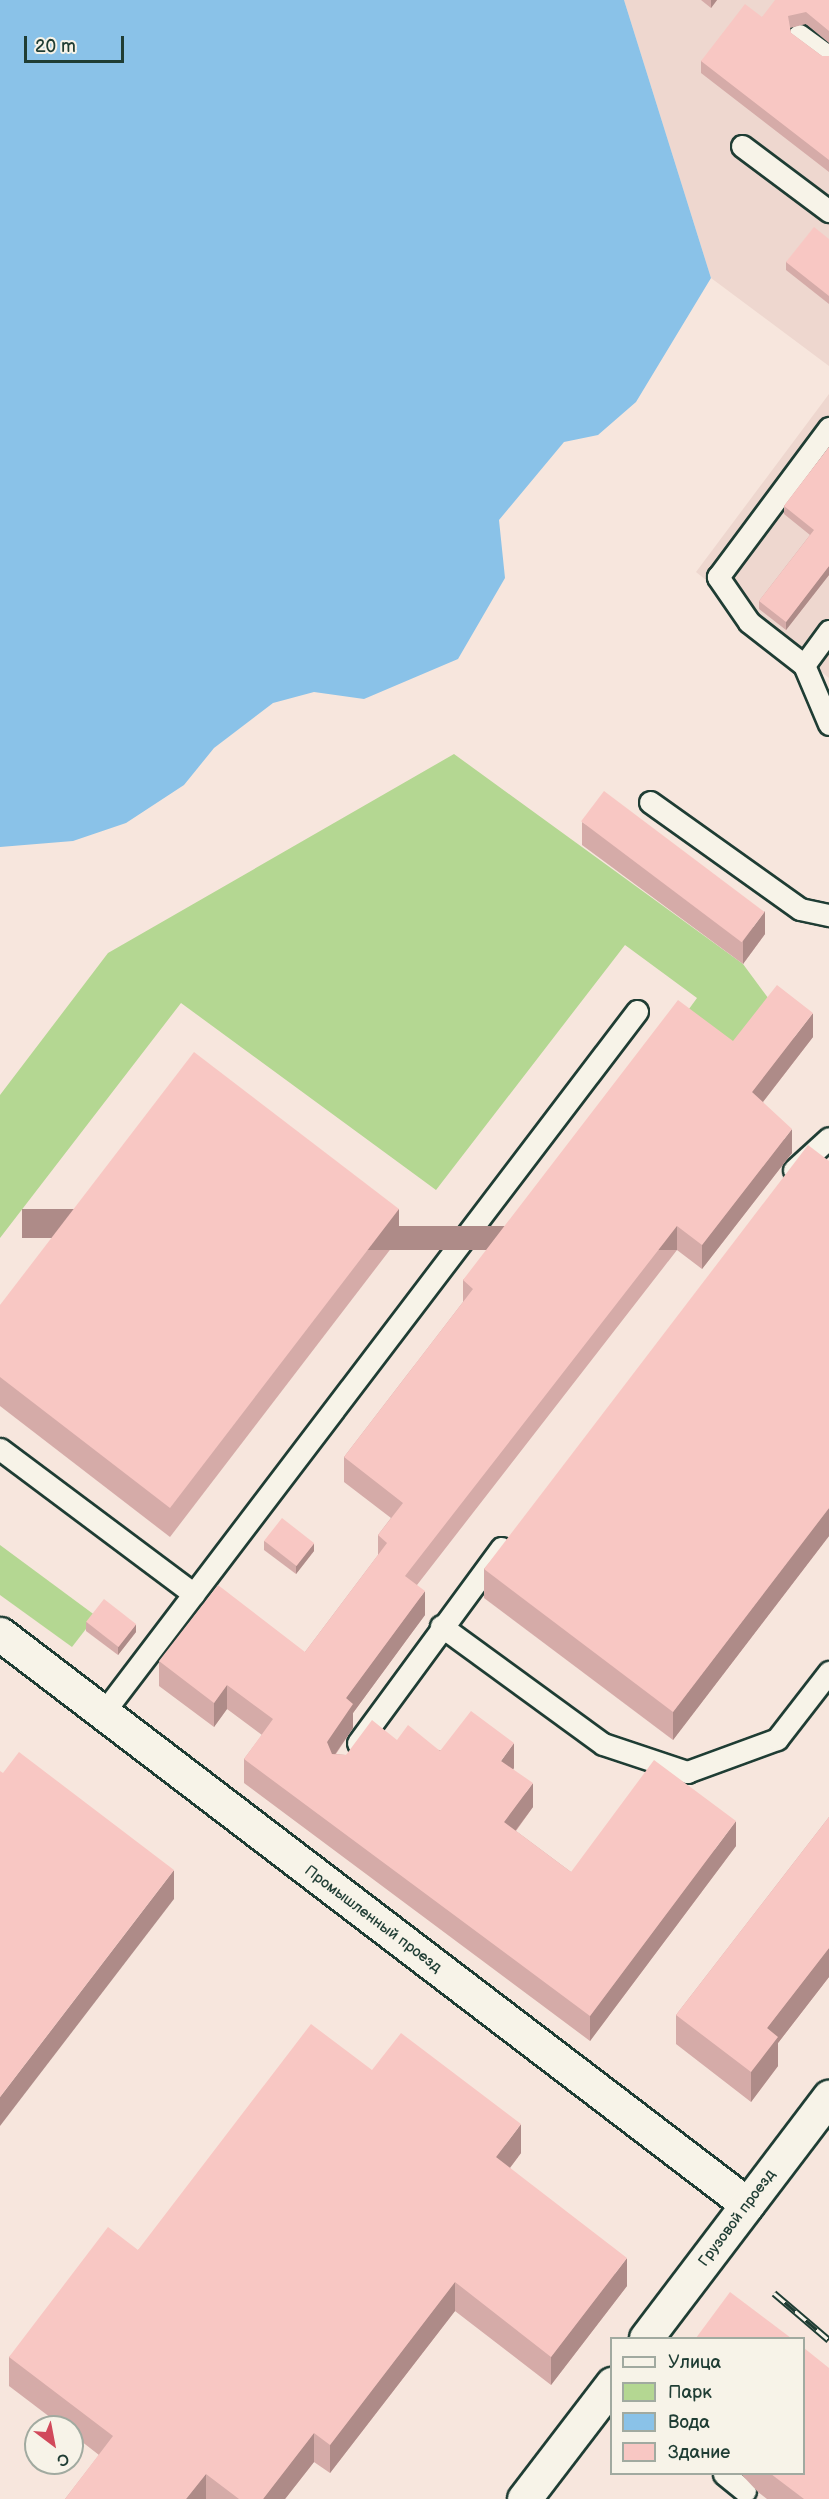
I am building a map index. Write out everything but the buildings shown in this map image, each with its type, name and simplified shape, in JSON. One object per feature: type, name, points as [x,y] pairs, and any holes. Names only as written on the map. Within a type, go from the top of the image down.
[{"type":"street","name":"Промышленный проезд","points":[[0,1635],[747,2204]]},
{"type":"street","name":"Грузовой проезд","points":[[647,2337],[829,2097]]},
{"type":"street","points":[[524,2499],[610,2387]]},
{"type":"lane","points":[[799,35],[829,57]]},
{"type":"lane","points":[[742,146],[829,212]]},
{"type":"lane","points":[[829,428],[718,577],[749,622],[804,665],[829,724]]},
{"type":"lane","points":[[804,665],[829,631]]},
{"type":"lane","points":[[650,802],[800,909],[829,915]]},
{"type":"lane","points":[[103,1713],[637,1011]]},
{"type":"lane","points":[[782,1186],[804,1158],[829,1138]]},
{"type":"lane","points":[[0,1449],[194,1594]]},
{"type":"lane","points":[[347,1759],[441,1626],[514,1532]]},
{"type":"lane","points":[[441,1626],[603,1744],[687,1772],[777,1739],[829,1672]]},
{"type":"lane","points":[[725,2475],[745,2491]]},
{"type":"shaded area","points":[[624,0],[829,0],[829,366],[711,278]]},
{"type":"shaded area","points":[[829,394],[829,678],[696,572]]},
{"type":"green space","points":[[454,754],[743,964],[777,1010],[733,1066],[678,1024],[697,998],[625,945],[436,1190],[181,1003],[0,1238],[0,1095],[108,953]]},
{"type":"green space","points":[[0,1545],[96,1616],[72,1647],[0,1595]]},
{"type":"water","points":[[0,0],[624,0],[711,278],[636,402],[598,435],[564,442],[499,520],[505,578],[458,659],[364,699],[314,692],[273,703],[214,748],[184,785],[126,823],[73,841],[0,847]]},
{"type":"railway","points":[[774,2293],[829,2340]]}]
